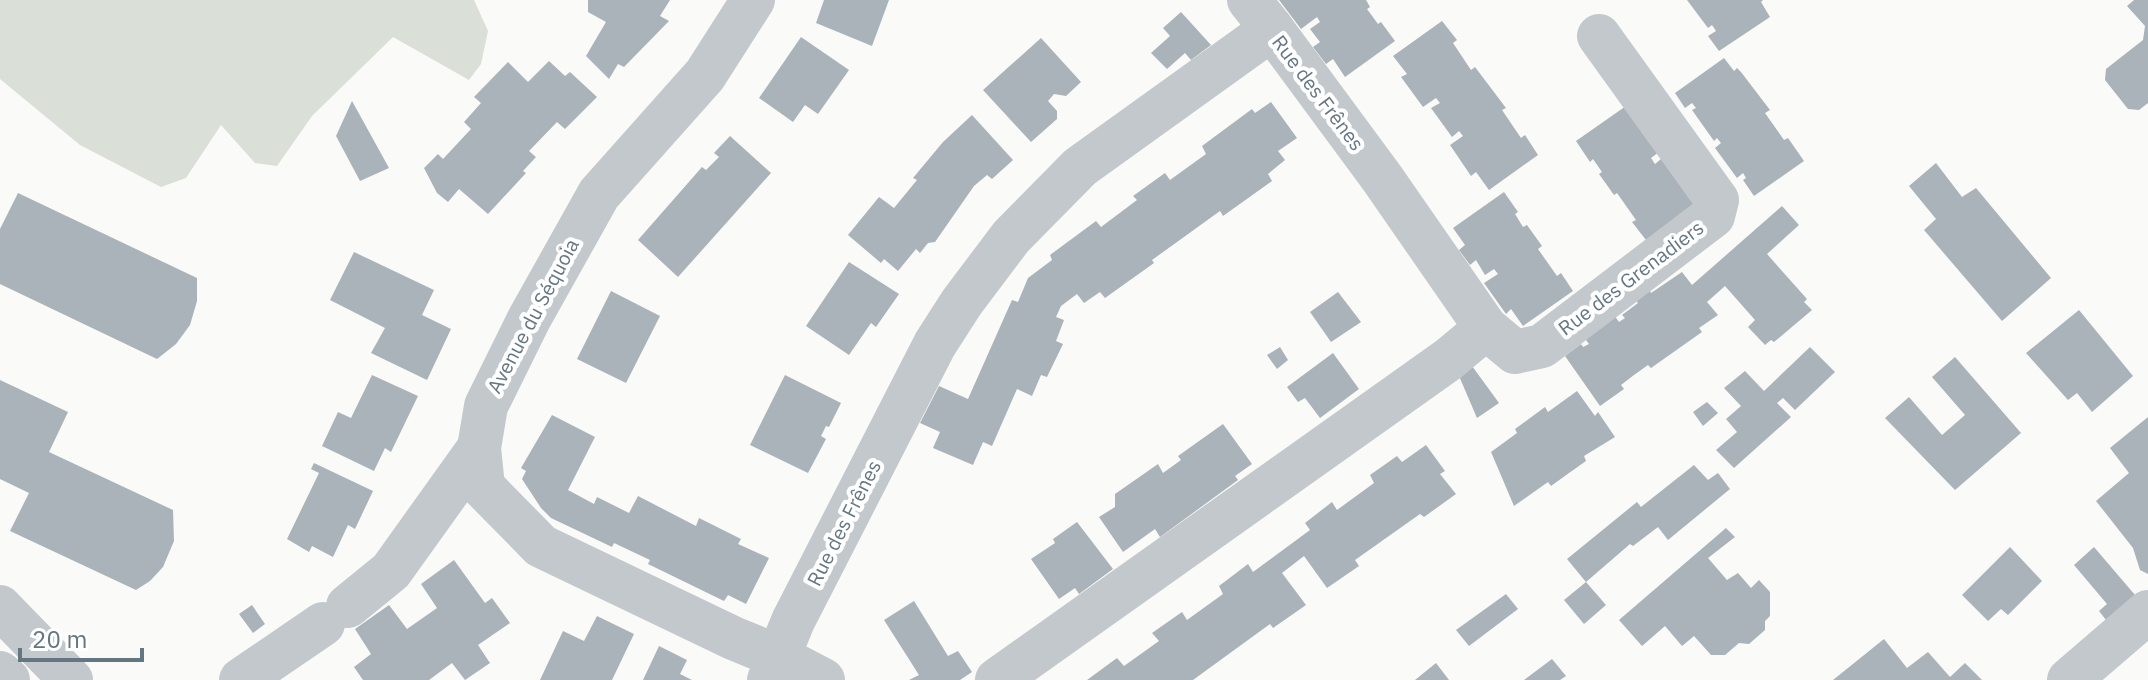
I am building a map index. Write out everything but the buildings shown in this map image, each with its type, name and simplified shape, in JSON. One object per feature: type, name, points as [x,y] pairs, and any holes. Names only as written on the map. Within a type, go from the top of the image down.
[{"type":"street","name":"Avenue du Séquoia","points":[[753,0],[705,75],[599,194],[529,319],[486,406],[479,448],[483,487],[541,546],[733,638],[774,668],[823,680]]},
{"type":"street","name":"Rue des Frênes","points":[[774,668],[793,621],[935,344],[962,302],[1011,237],[1080,167],[1260,15],[1382,178],[1486,328]]},
{"type":"street","name":"Rue des Grenadiers","points":[[1486,328],[1515,352],[1542,346],[1713,216],[1717,200],[1599,36]]},
{"type":"street","points":[[997,680],[1449,359],[1486,328]]},
{"type":"street","points":[[241,680],[335,615],[391,571],[479,448]]},
{"type":"street","points":[[0,607],[71,680]]},
{"type":"street","points":[[2069,680],[2148,612]]},
{"type":"street","points":[[0,673],[8,680]]},
{"type":"shaded area","points":[[0,0],[474,0],[488,31],[481,64],[469,80],[393,37],[312,116],[277,166],[255,163],[221,125],[186,178],[161,187],[80,145],[0,79]]}]
